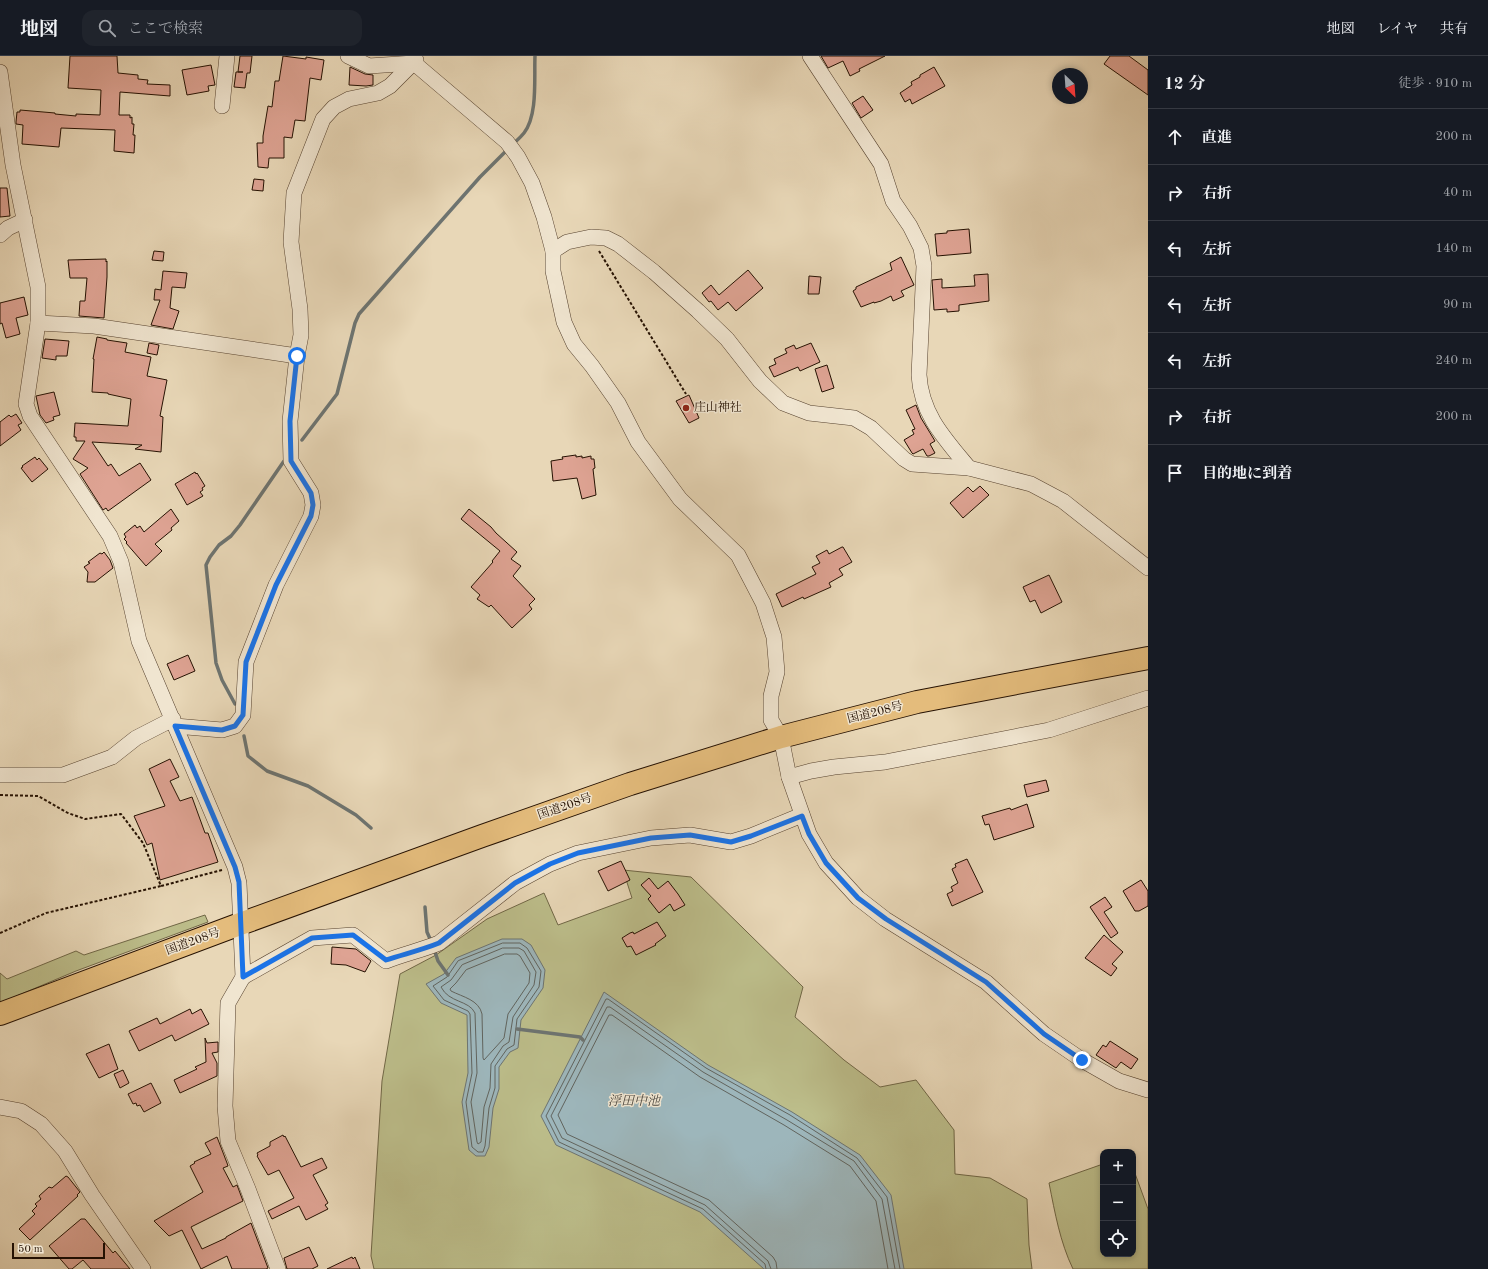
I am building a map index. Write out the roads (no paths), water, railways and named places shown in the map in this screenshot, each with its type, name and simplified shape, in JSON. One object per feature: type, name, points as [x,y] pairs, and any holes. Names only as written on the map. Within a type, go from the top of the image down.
[{"type":"highway","name":"国道208号","points":[[0,1014],[240,924],[630,784],[781,737],[917,702],[1148,658]]},
{"type":"street","points":[[222,106],[227,56]]},
{"type":"street","points":[[348,56],[369,66],[416,59]]},
{"type":"street","points":[[810,56],[881,164],[893,201],[910,226],[921,248],[924,266],[919,375],[920,389],[927,410],[940,433],[969,468]]},
{"type":"street","points":[[416,59],[511,148],[532,182],[553,251],[553,271],[564,322],[574,344],[592,366],[618,403],[638,442],[680,498],[738,556],[763,603],[774,637],[777,672],[771,696],[771,720],[781,737],[789,777],[802,816],[809,834],[826,863],[858,898],[886,919],[986,982],[1044,1034],[1082,1060],[1119,1081],[1148,1090]]},
{"type":"street","points":[[0,775],[63,775],[112,757],[136,738],[174,723],[222,730],[235,726],[243,715],[246,662],[276,585],[311,516],[313,505],[311,493],[291,461],[290,421],[297,356],[301,335],[300,309],[291,242],[294,193],[324,119],[334,107],[349,99],[378,93],[390,86],[416,59]]},
{"type":"street","points":[[0,72],[13,165],[38,287],[38,323],[26,404],[30,416],[110,536],[121,562],[138,641],[235,867],[239,882],[243,977]]},
{"type":"street","points":[[0,235],[8,228],[25,220]]},
{"type":"street","points":[[553,251],[566,242],[591,237],[606,238],[618,244],[654,272],[698,311],[727,339],[760,381],[783,403],[808,413],[854,418],[871,428],[904,459],[912,464],[969,468],[1031,484],[1063,500],[1148,568]]},
{"type":"street","points":[[38,323],[94,326],[297,356]]},
{"type":"street","points":[[789,777],[826,768],[885,762],[1049,730],[1148,698]]},
{"type":"street","points":[[278,1269],[228,1141],[225,1106],[228,1003],[243,977],[312,938],[353,935],[386,960],[425,949],[439,943],[515,883],[550,864],[578,853],[651,838],[690,835],[731,842],[751,836],[802,816]]},
{"type":"street","points":[[0,1107],[21,1111],[41,1124],[65,1151],[92,1195],[143,1269]]},
{"type":"water","points":[[502,939],[522,939],[531,945],[545,970],[543,988],[521,1020],[518,1048],[510,1052],[499,1067],[499,1089],[493,1108],[489,1147],[485,1156],[476,1156],[469,1150],[462,1102],[468,1073],[467,1015],[441,1003],[426,984],[444,974],[456,958]]},
{"type":"water","name":"浮田中池","points":[[604,992],[708,1065],[792,1112],[860,1155],[891,1195],[904,1269],[764,1269],[700,1212],[556,1145],[541,1116]]},
{"type":"waterway","points":[[512,145],[524,133],[531,116],[534,96],[535,56]]},
{"type":"waterway","points":[[302,440],[337,394],[355,323],[359,314],[480,177],[508,149]]},
{"type":"waterway","points":[[235,704],[222,680],[216,663],[206,565],[219,545],[231,536],[240,525],[284,461]]},
{"type":"waterway","points":[[244,736],[248,756],[267,771],[308,786],[356,815],[371,828]]},
{"type":"waterway","points":[[425,907],[427,932],[431,941]]},
{"type":"waterway","points":[[434,949],[438,961],[448,975]]},
{"type":"waterway","points":[[517,1029],[580,1037],[583,1040]]},
{"type":"place","name":"庄山神社","points":[[686,408]]}]
